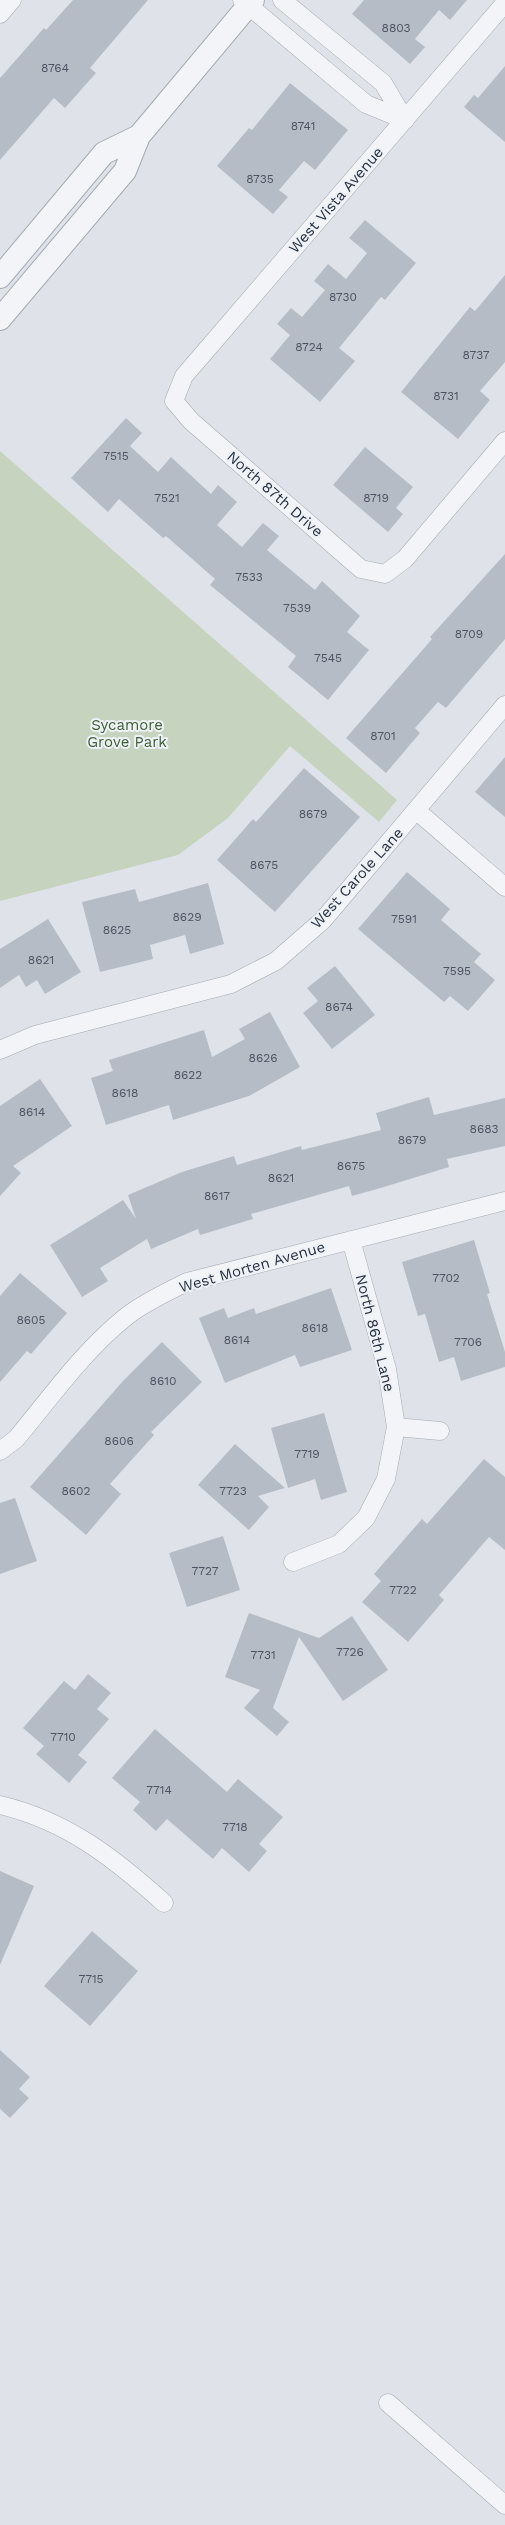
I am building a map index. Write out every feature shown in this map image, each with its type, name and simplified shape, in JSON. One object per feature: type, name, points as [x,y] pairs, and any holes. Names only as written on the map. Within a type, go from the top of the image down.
[{"type":"street","points":[[0,14],[12,0]]},
{"type":"street","points":[[282,0],[383,83],[405,120]]},
{"type":"street","points":[[0,319],[125,171],[140,136],[248,2],[366,104],[405,120]]},
{"type":"street","name":"West Vista Avenue","points":[[174,400],[184,376],[505,3]]},
{"type":"street","points":[[0,277],[104,153],[140,136]]},
{"type":"street","name":"North 87th Drive","points":[[174,400],[191,420],[361,569],[384,574],[405,559],[505,441]]},
{"type":"street","name":"West Carole Lane","points":[[0,1050],[35,1035],[231,984],[276,961],[323,920],[417,812],[505,705]]},
{"type":"street","points":[[417,812],[505,887]]},
{"type":"street","name":"West Morten Avenue","points":[[0,1451],[16,1439],[100,1339],[128,1315],[162,1294],[188,1282],[505,1201]]},
{"type":"street","name":"North 86th Lane","points":[[292,1562],[339,1544],[366,1518],[386,1478],[396,1427],[387,1369],[351,1240]]},
{"type":"street","points":[[396,1427],[440,1430]]},
{"type":"street","points":[[0,1805],[64,1827],[115,1860],[164,1903]]},
{"type":"street","points":[[388,2403],[505,2505]]},
{"type":"green space","name":"Sycamore Grove Park","points":[[0,451],[397,800],[379,822],[290,746],[228,818],[178,855],[0,901]]},
{"type":"building","points":[[73,0],[148,0],[90,68],[96,73],[65,108],[54,98],[0,160],[0,78],[44,28],[46,30]]},
{"type":"building","points":[[364,0],[467,0],[450,20],[439,10],[415,39],[425,47],[410,64],[352,14]]},
{"type":"building","points":[[505,66],[505,142],[464,107],[474,95],[478,98]]},
{"type":"building","points":[[290,83],[348,130],[315,170],[304,161],[279,190],[288,197],[273,214],[217,166],[249,128],[252,130]]},
{"type":"building","points":[[365,220],[416,263],[385,300],[381,297],[339,348],[355,361],[320,402],[270,359],[290,335],[277,324],[291,308],[302,317],[325,290],[314,281],[328,264],[346,279],[367,253],[349,238]]},
{"type":"building","points":[[505,275],[505,362],[480,391],[490,400],[458,439],[401,392],[470,307],[475,311]]},
{"type":"building","points":[[126,418],[142,433],[130,446],[158,472],[171,457],[211,494],[218,485],[237,502],[217,525],[242,547],[263,523],[279,536],[267,550],[315,590],[322,581],[360,616],[347,632],[369,650],[328,700],[288,667],[296,656],[210,585],[215,579],[166,536],[163,538],[119,499],[108,512],[71,478]]},
{"type":"building","points":[[365,447],[413,487],[396,508],[403,514],[388,532],[333,485]]},
{"type":"building","points":[[505,554],[505,639],[446,708],[438,702],[415,728],[420,733],[386,773],[346,738],[432,639],[430,637]]},
{"type":"building","points":[[505,757],[505,817],[475,792]]},
{"type":"building","points":[[304,768],[360,817],[275,912],[217,860],[253,819],[256,822]]},
{"type":"building","points":[[407,872],[450,909],[441,920],[481,954],[474,962],[495,980],[468,1011],[450,996],[444,1002],[358,929]]},
{"type":"building","points":[[208,883],[224,944],[190,954],[185,935],[150,945],[153,959],[100,972],[82,902],[135,889],[139,902]]},
{"type":"building","points":[[48,919],[81,972],[45,994],[37,980],[26,987],[19,975],[0,988],[0,949]]},
{"type":"building","points":[[335,966],[375,1015],[332,1049],[303,1013],[318,1001],[307,988]]},
{"type":"building","points":[[270,1012],[300,1067],[249,1096],[173,1120],[169,1105],[106,1125],[91,1078],[113,1071],[109,1060],[204,1030],[212,1057],[245,1039],[239,1029]]},
{"type":"building","points":[[40,1079],[72,1126],[13,1166],[21,1173],[0,1196],[0,1106]]},
{"type":"building","points":[[429,1097],[434,1115],[505,1098],[505,1146],[447,1159],[449,1167],[352,1196],[349,1186],[251,1214],[253,1219],[200,1235],[198,1229],[151,1249],[147,1239],[100,1268],[108,1281],[82,1297],[50,1245],[123,1200],[136,1219],[128,1195],[182,1172],[234,1156],[237,1165],[301,1146],[302,1150],[381,1130],[376,1113]]},
{"type":"building","points":[[474,1240],[490,1293],[487,1294],[505,1352],[505,1367],[461,1381],[454,1357],[439,1362],[425,1314],[418,1316],[402,1262]]},
{"type":"building","points":[[20,1273],[67,1313],[31,1354],[27,1351],[0,1382],[0,1296]]},
{"type":"building","points":[[331,1288],[352,1350],[300,1367],[295,1355],[225,1383],[199,1318],[224,1308],[228,1318],[254,1308],[256,1314]]},
{"type":"building","points":[[162,1342],[202,1382],[151,1432],[154,1435],[110,1484],[121,1494],[86,1535],[30,1487],[123,1381]]},
{"type":"building","points":[[324,1413],[347,1492],[321,1500],[315,1479],[288,1488],[271,1428]]},
{"type":"building","points":[[235,1444],[285,1488],[258,1496],[269,1507],[249,1530],[198,1485]]},
{"type":"building","points":[[484,1459],[505,1477],[505,1550],[489,1537],[439,1595],[444,1600],[408,1642],[362,1602],[381,1581],[374,1574],[422,1519],[427,1524]]},
{"type":"building","points":[[15,1498],[37,1561],[0,1574],[0,1503]]},
{"type":"building","points":[[223,1536],[240,1590],[187,1607],[169,1553]]},
{"type":"building","points":[[249,1613],[319,1638],[352,1616],[388,1670],[343,1701],[299,1637],[273,1708],[289,1722],[277,1736],[244,1708],[260,1690],[225,1677]]},
{"type":"building","points":[[88,1674],[111,1693],[97,1709],[109,1719],[78,1755],[87,1762],[69,1783],[36,1754],[44,1746],[23,1728],[64,1681],[75,1690]]},
{"type":"building","points":[[155,1729],[227,1792],[238,1779],[283,1817],[259,1844],[267,1851],[249,1872],[222,1848],[213,1859],[167,1819],[156,1831],[133,1810],[140,1802],[112,1778]]},
{"type":"building","points":[[0,1871],[34,1886],[0,1965]]},
{"type":"building","points":[[92,1931],[138,1971],[90,2026],[44,1986]]},
{"type":"building","points":[[0,2050],[30,2077],[19,2089],[29,2098],[10,2118],[0,2109]]}]
